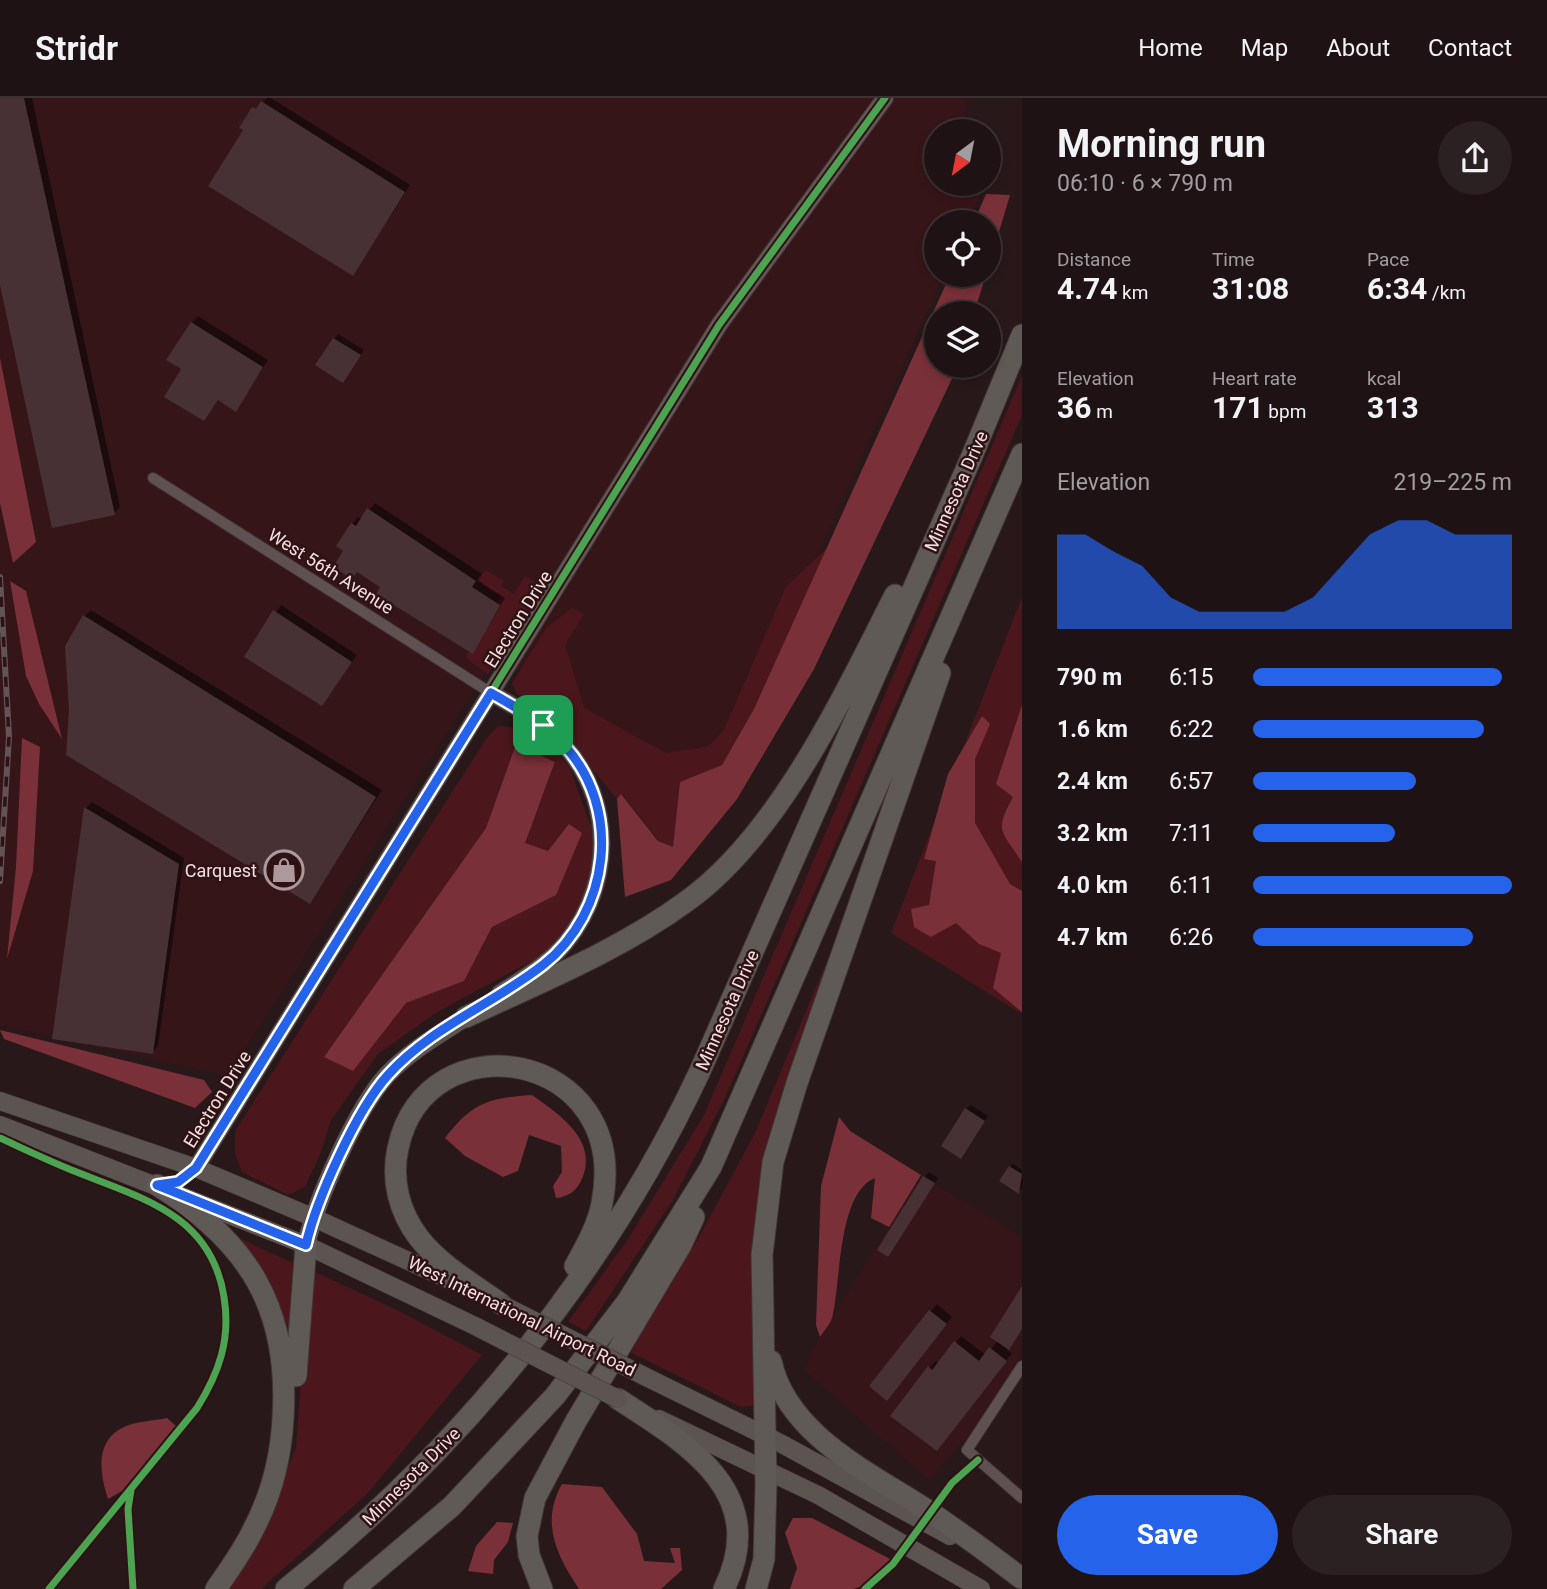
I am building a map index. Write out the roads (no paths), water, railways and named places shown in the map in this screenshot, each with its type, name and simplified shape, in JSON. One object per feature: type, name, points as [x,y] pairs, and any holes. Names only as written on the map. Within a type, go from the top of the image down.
[{"type":"highway","name":"Minnesota Drive","points":[[286,1589],[369,1519],[442,1447],[548,1318],[625,1212],[679,1117],[972,456],[1022,335]]},
{"type":"highway","points":[[466,1017],[656,923],[690,900],[735,859],[758,833],[793,781],[972,456]]},
{"type":"highway","points":[[542,1589],[529,1555],[527,1536],[535,1498],[576,1420],[681,1245],[699,1205],[711,1167],[1019,460]]},
{"type":"highway","points":[[756,1589],[765,1551],[762,1255],[765,1206],[785,1121],[928,706],[1019,460]]},
{"type":"highway","points":[[501,1304],[440,1259],[420,1239],[406,1219],[399,1198],[396,1159],[408,1120],[434,1089],[473,1069],[510,1065],[548,1077],[578,1099],[597,1127],[606,1163],[602,1206],[595,1226],[548,1318]]},
{"type":"highway","points":[[354,1589],[452,1506],[555,1396],[627,1302],[711,1167]]},
{"type":"highway","points":[[157,1185],[181,1199],[225,1239],[254,1275],[270,1308],[282,1348],[285,1372],[282,1433],[275,1474]]},
{"type":"highway","points":[[216,1589],[253,1531],[284,1456],[289,1434],[306,1245]]},
{"type":"highway","points":[[764,1322],[778,1382],[787,1400],[807,1424],[863,1469],[951,1526],[1021,1579]]},
{"type":"highway","points":[[618,1399],[701,1457],[730,1496],[737,1519],[737,1538],[732,1573],[724,1589]]},
{"type":"main road","points":[[306,1245],[312,1217],[357,1122],[377,1088],[400,1062],[466,1017]]},
{"type":"main road","name":"West International Airport Road","points":[[0,1101],[196,1168],[312,1217],[501,1304],[763,1434],[907,1511],[1021,1579]]},
{"type":"main road","name":"West International Airport Road","points":[[0,1125],[306,1245],[764,1468],[860,1518],[981,1589]]},
{"type":"main road","points":[[157,1185],[178,1182],[196,1168]]},
{"type":"street","name":"Electron Drive","points":[[196,1168],[719,325],[885,98]]},
{"type":"street","name":"West 56th Avenue","points":[[153,478],[491,693]]},
{"type":"street","points":[[466,1017],[542,966],[567,942],[589,905],[597,884],[603,844],[596,800],[578,763],[543,725],[491,693]]},
{"type":"street","points":[[1022,1366],[967,1450],[1022,1498]]},
{"type":"railway","points":[[0,577],[9,737],[0,881]]},
{"type":"place","name":"Carquest","points":[[284,870]]}]
